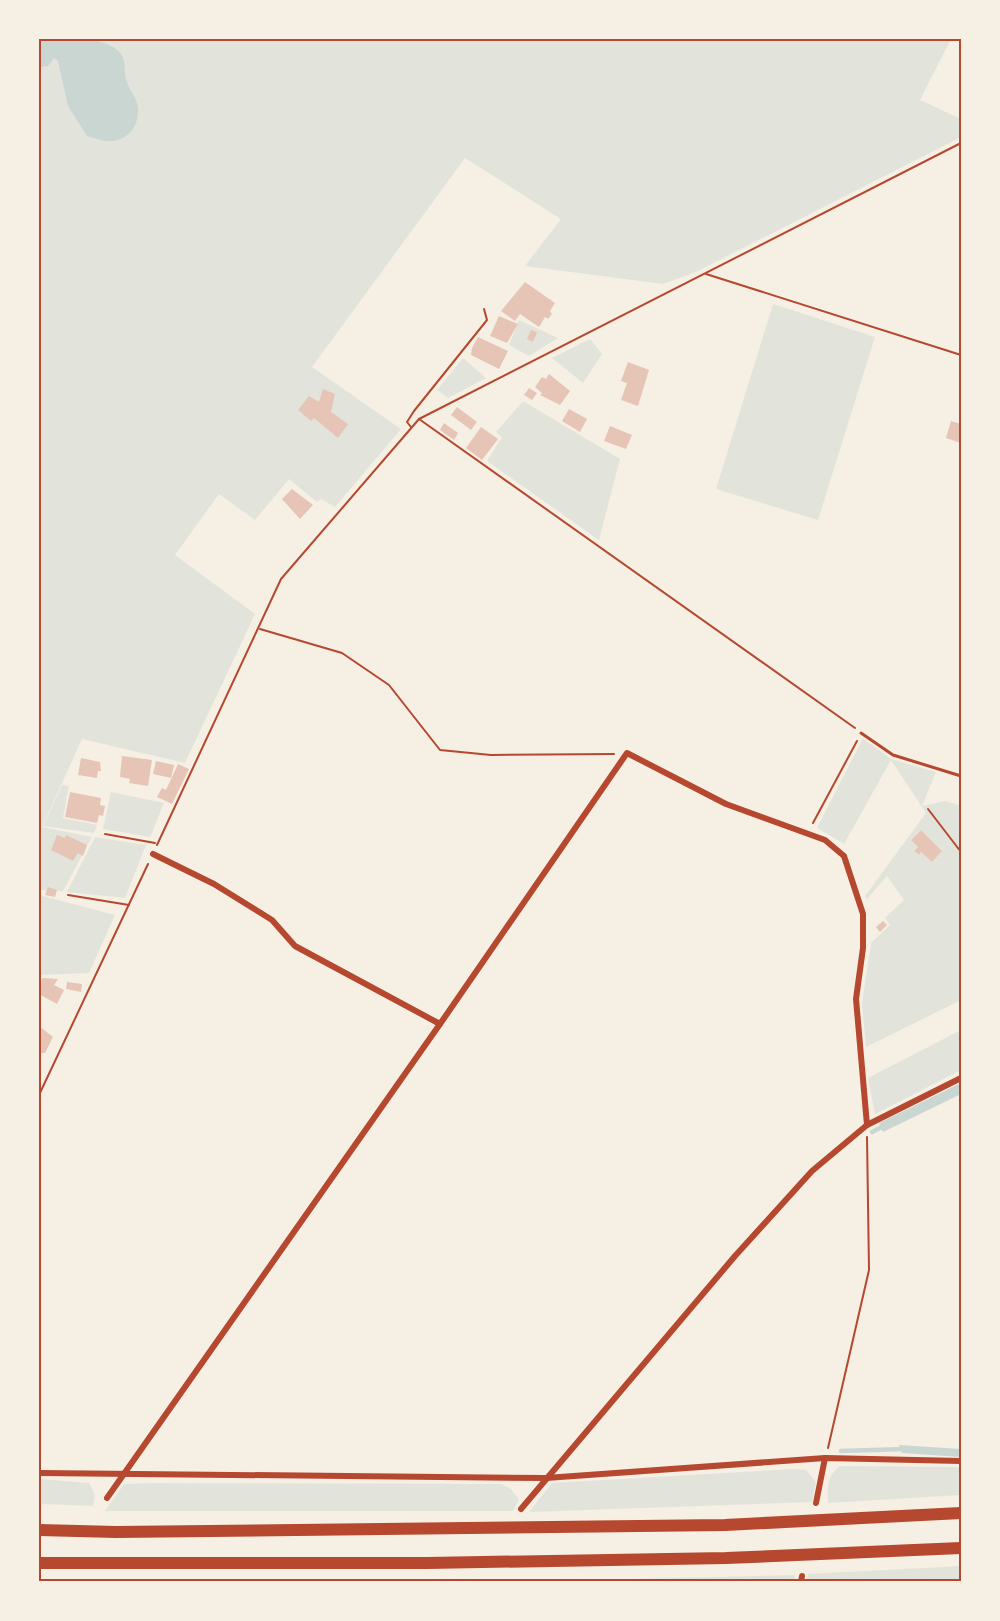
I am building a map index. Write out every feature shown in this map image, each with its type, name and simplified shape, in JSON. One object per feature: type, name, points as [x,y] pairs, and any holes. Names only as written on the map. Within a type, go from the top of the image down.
[{"type":"highway","points":[[39,1530],[116,1532],[702,1525],[961,1513]]},
{"type":"highway","points":[[39,1564],[427,1563],[702,1559],[961,1548]]},
{"type":"street","points":[[107,1498],[627,753],[726,804],[825,840],[844,856],[863,914],[863,948],[856,999],[867,1125]]},
{"type":"street","points":[[153,854],[214,884],[272,920],[295,946],[440,1024]]},
{"type":"street","points":[[521,1509],[735,1256],[812,1171],[867,1125],[961,1078]]},
{"type":"street","points":[[39,1473],[546,1478],[825,1458],[961,1461]]},
{"type":"street","points":[[816,1503],[825,1458]]},
{"type":"lane","points":[[861,733],[893,755],[961,776]]},
{"type":"path","points":[[39,1095],[281,579],[411,427],[419,419],[961,143]]},
{"type":"path","points":[[706,274],[961,355]]},
{"type":"path","points":[[411,427],[407,422],[414,411],[487,320],[484,309]]},
{"type":"path","points":[[419,419],[861,733],[807,833]]},
{"type":"path","points":[[260,628],[342,653],[389,685],[440,750],[491,755],[627,753]]},
{"type":"path","points":[[928,809],[961,852]]},
{"type":"path","points":[[105,834],[158,844]]},
{"type":"path","points":[[68,895],[129,905]]},
{"type":"path","points":[[825,1458],[869,1270],[867,1125]]},
{"type":"shaded area","points":[[39,39],[951,39],[920,100],[961,119],[961,137],[696,272],[663,284],[525,266],[561,219],[465,158],[312,367],[401,429],[335,507],[321,499],[317,502],[289,479],[255,520],[219,494],[175,555],[255,614],[185,763],[82,739],[42,827],[92,837],[63,891],[39,890]]},
{"type":"shaded area","points":[[39,39],[89,39],[107,44],[120,53],[124,60],[127,82],[138,110],[136,124],[128,134],[123,138],[109,141],[87,136],[68,106],[58,61],[54,58],[48,66],[39,67]]},
{"type":"shaded area","points":[[773,304],[875,337],[818,520],[716,489]]},
{"type":"shaded area","points":[[519,320],[558,338],[529,356],[509,345]]},
{"type":"shaded area","points":[[590,339],[602,354],[583,383],[552,358]]},
{"type":"shaded area","points":[[463,358],[486,378],[448,398],[437,390]]},
{"type":"shaded area","points":[[523,401],[620,459],[599,540],[487,461],[502,437],[496,432]]},
{"type":"shaded area","points":[[863,738],[891,759],[936,772],[922,806],[946,801],[961,806],[961,1000],[866,1047],[862,1003],[871,943],[890,925],[885,918],[904,900],[887,876],[867,899],[865,896],[926,813],[891,760],[844,844],[817,828]],"holes":[[[921,830],[942,851],[932,862],[921,852],[918,855],[914,851],[918,847],[911,840]]]},
{"type":"shaded area","points":[[62,785],[69,786],[63,818],[97,825],[94,833],[43,826]]},
{"type":"shaded area","points":[[111,792],[164,803],[150,837],[103,829]]},
{"type":"shaded area","points":[[95,837],[146,845],[125,898],[67,892]]},
{"type":"shaded area","points":[[39,895],[115,915],[89,973],[39,975]]},
{"type":"shaded area","points":[[961,1030],[961,1070],[875,1114],[868,1078]]},
{"type":"shaded area","points":[[961,1083],[961,1094],[883,1132],[879,1123]]},
{"type":"shaded area","points":[[899,1445],[961,1449],[961,1457],[902,1453]]},
{"type":"shaded area","points":[[840,1466],[961,1467],[961,1495],[828,1503],[829,1482],[832,1474]]},
{"type":"shaded area","points":[[806,1470],[816,1482],[812,1502],[529,1512],[552,1483]]},
{"type":"shaded area","points":[[39,1479],[89,1483],[95,1495],[93,1506],[39,1504]]},
{"type":"shaded area","points":[[124,1484],[501,1484],[511,1489],[519,1500],[513,1511],[105,1511]]},
{"type":"shaded area","points":[[961,1566],[961,1582],[806,1582],[808,1574]]},
{"type":"shaded area","points":[[795,1575],[794,1582],[519,1582]]},
{"type":"building","points":[[525,282],[555,303],[550,311],[552,314],[548,319],[545,317],[539,327],[520,314],[515,321],[501,311]]},
{"type":"building","points":[[499,316],[518,324],[507,343],[490,336]]},
{"type":"building","points":[[531,330],[537,332],[533,342],[527,339]]},
{"type":"building","points":[[478,337],[508,351],[499,369],[471,355]]},
{"type":"building","points":[[628,362],[649,370],[638,406],[621,400],[627,383],[621,381]]},
{"type":"building","points":[[549,374],[570,391],[560,405],[540,395],[542,393],[535,387],[542,377],[546,379]]},
{"type":"building","points":[[529,388],[537,393],[532,400],[524,395]]},
{"type":"building","points":[[323,389],[335,394],[331,412],[348,424],[338,438],[314,418],[311,421],[298,410],[309,396],[319,402]]},
{"type":"building","points":[[457,407],[477,422],[471,430],[451,415]]},
{"type":"building","points":[[569,409],[587,419],[580,432],[562,421]]},
{"type":"building","points":[[951,421],[961,424],[961,443],[946,438]]},
{"type":"building","points":[[444,423],[458,433],[454,440],[440,430]]},
{"type":"building","points":[[610,426],[632,435],[626,449],[604,441]]},
{"type":"building","points":[[481,427],[498,439],[482,460],[466,448]]},
{"type":"building","points":[[292,489],[313,505],[300,519],[282,499]]},
{"type":"building","points":[[122,756],[152,760],[148,786],[129,783],[130,779],[120,777]]},
{"type":"building","points":[[81,758],[100,762],[101,771],[98,771],[97,778],[78,775]]},
{"type":"building","points":[[156,761],[174,765],[171,778],[153,774]]},
{"type":"building","points":[[178,764],[189,769],[172,804],[157,797],[162,788],[166,790]]},
{"type":"building","points":[[70,792],[101,798],[100,805],[105,806],[103,816],[99,815],[97,823],[65,817]]},
{"type":"building","points":[[921,830],[942,851],[932,862],[921,852],[919,855],[914,851],[918,847],[911,840]]},
{"type":"building","points":[[57,835],[65,838],[66,835],[87,845],[83,856],[78,853],[73,861],[51,850]]},
{"type":"building","points":[[48,887],[57,890],[55,897],[45,895]]},
{"type":"building","points":[[883,921],[887,925],[880,932],[876,927]]},
{"type":"building","points":[[42,978],[58,979],[54,985],[64,990],[57,1004],[39,994]]},
{"type":"building","points":[[67,982],[82,984],[81,992],[66,989]]},
{"type":"building","points":[[39,1026],[53,1037],[45,1053],[39,1053]]},
{"type":"waterway","points":[[872,1132],[886,1125]]},
{"type":"waterway","points":[[841,1451],[904,1449]]}]
